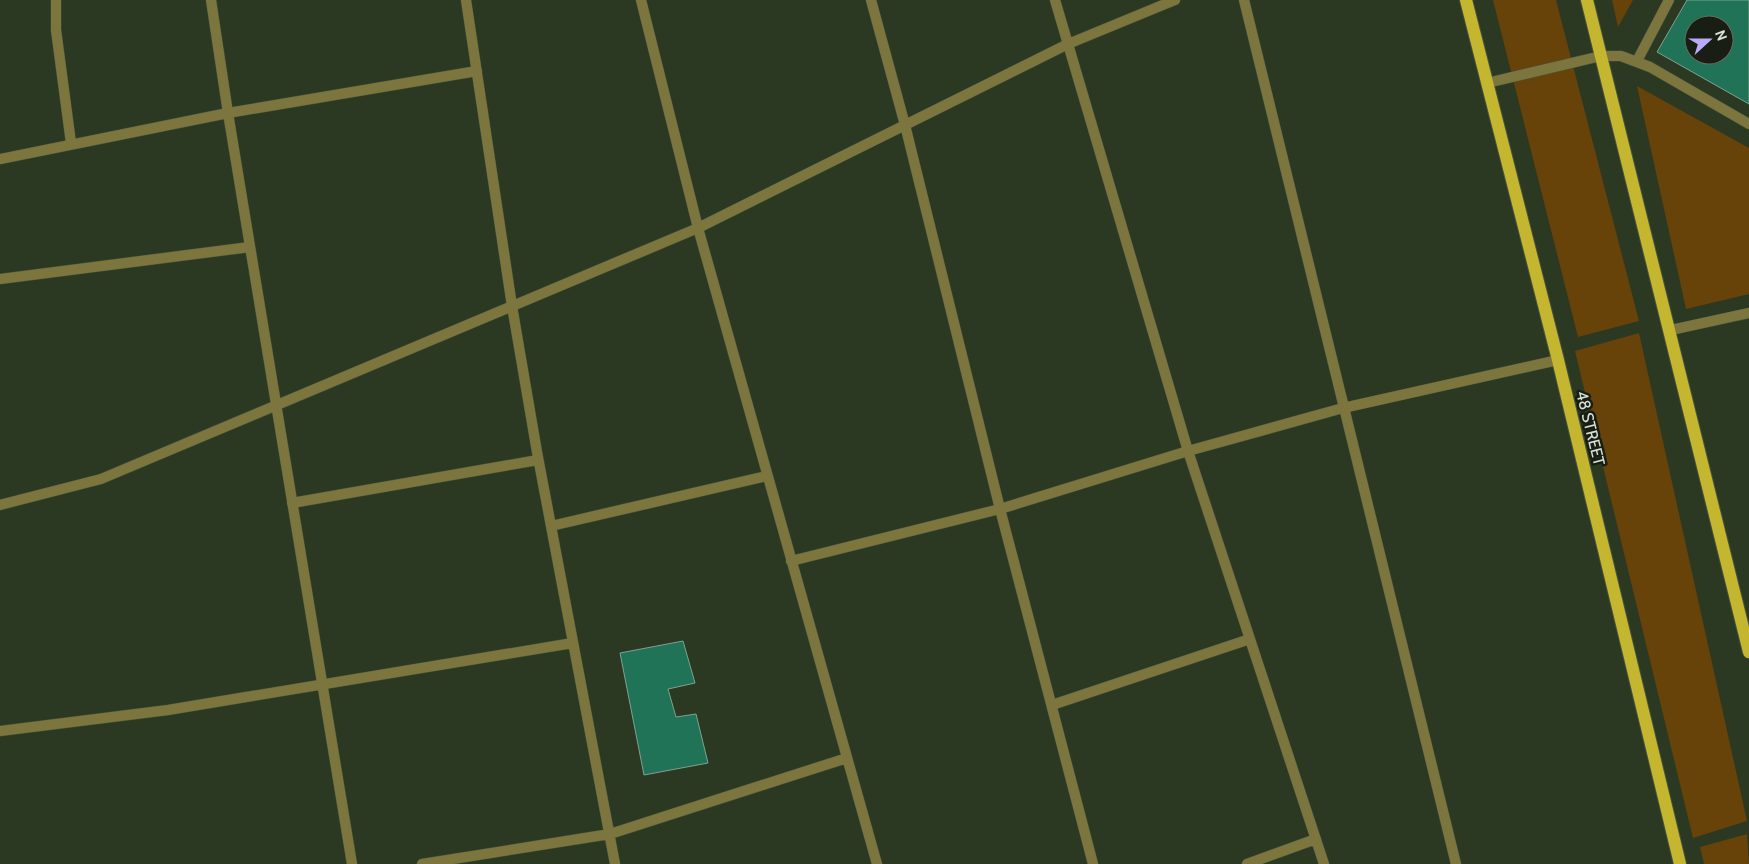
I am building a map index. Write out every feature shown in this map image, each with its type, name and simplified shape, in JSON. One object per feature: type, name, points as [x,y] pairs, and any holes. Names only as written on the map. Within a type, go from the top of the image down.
[{"type":"main road","name":"48 STREET","points":[[1466,0],[1558,360],[1680,864]]},
{"type":"main road","points":[[1587,0],[1671,330],[1749,652]]},
{"type":"street","points":[[56,0],[56,30],[71,143]]},
{"type":"street","points":[[211,0],[352,864]]},
{"type":"street","points":[[466,0],[512,306],[538,460],[615,864]]},
{"type":"street","points":[[641,0],[698,228],[878,864]]},
{"type":"street","points":[[872,0],[905,125],[1000,509],[1093,864]]},
{"type":"street","points":[[1055,0],[1188,451],[1324,864]]},
{"type":"street","points":[[0,505],[102,480],[698,228],[1068,44],[1175,0]]},
{"type":"street","points":[[1244,0],[1456,864]]},
{"type":"street","points":[[1637,61],[1669,0]]},
{"type":"street","points":[[1487,83],[1601,56],[1621,56],[1637,61],[1749,124]]},
{"type":"street","points":[[0,159],[71,143],[228,113],[477,70]]},
{"type":"street","points":[[0,279],[250,247]]},
{"type":"street","points":[[1671,330],[1749,313]]},
{"type":"street","points":[[791,561],[1000,509],[1188,451],[1343,408],[1558,360]]},
{"type":"street","points":[[292,503],[538,460]]},
{"type":"street","points":[[551,526],[767,476]]},
{"type":"street","points":[[1052,705],[1250,639]]},
{"type":"street","points":[[0,731],[168,710],[573,643]]},
{"type":"street","points":[[422,864],[610,834],[847,758]]},
{"type":"street","points":[[1247,864],[1316,839]]},
{"type":"shaded area","points":[[1493,0],[1556,0],[1639,321],[1578,337]]},
{"type":"shaded area","points":[[1612,0],[1633,0],[1618,27]]},
{"type":"shaded area","points":[[1637,86],[1749,148],[1749,294],[1686,309]]},
{"type":"shaded area","points":[[1639,333],[1747,821],[1693,838],[1575,351]]},
{"type":"shaded area","points":[[1747,834],[1749,864],[1704,864],[1700,847]]},
{"type":"building","points":[[1687,0],[1749,0],[1749,104],[1657,52]]},
{"type":"building","points":[[683,641],[695,683],[668,689],[676,717],[696,714],[708,763],[644,775],[620,653]]}]
